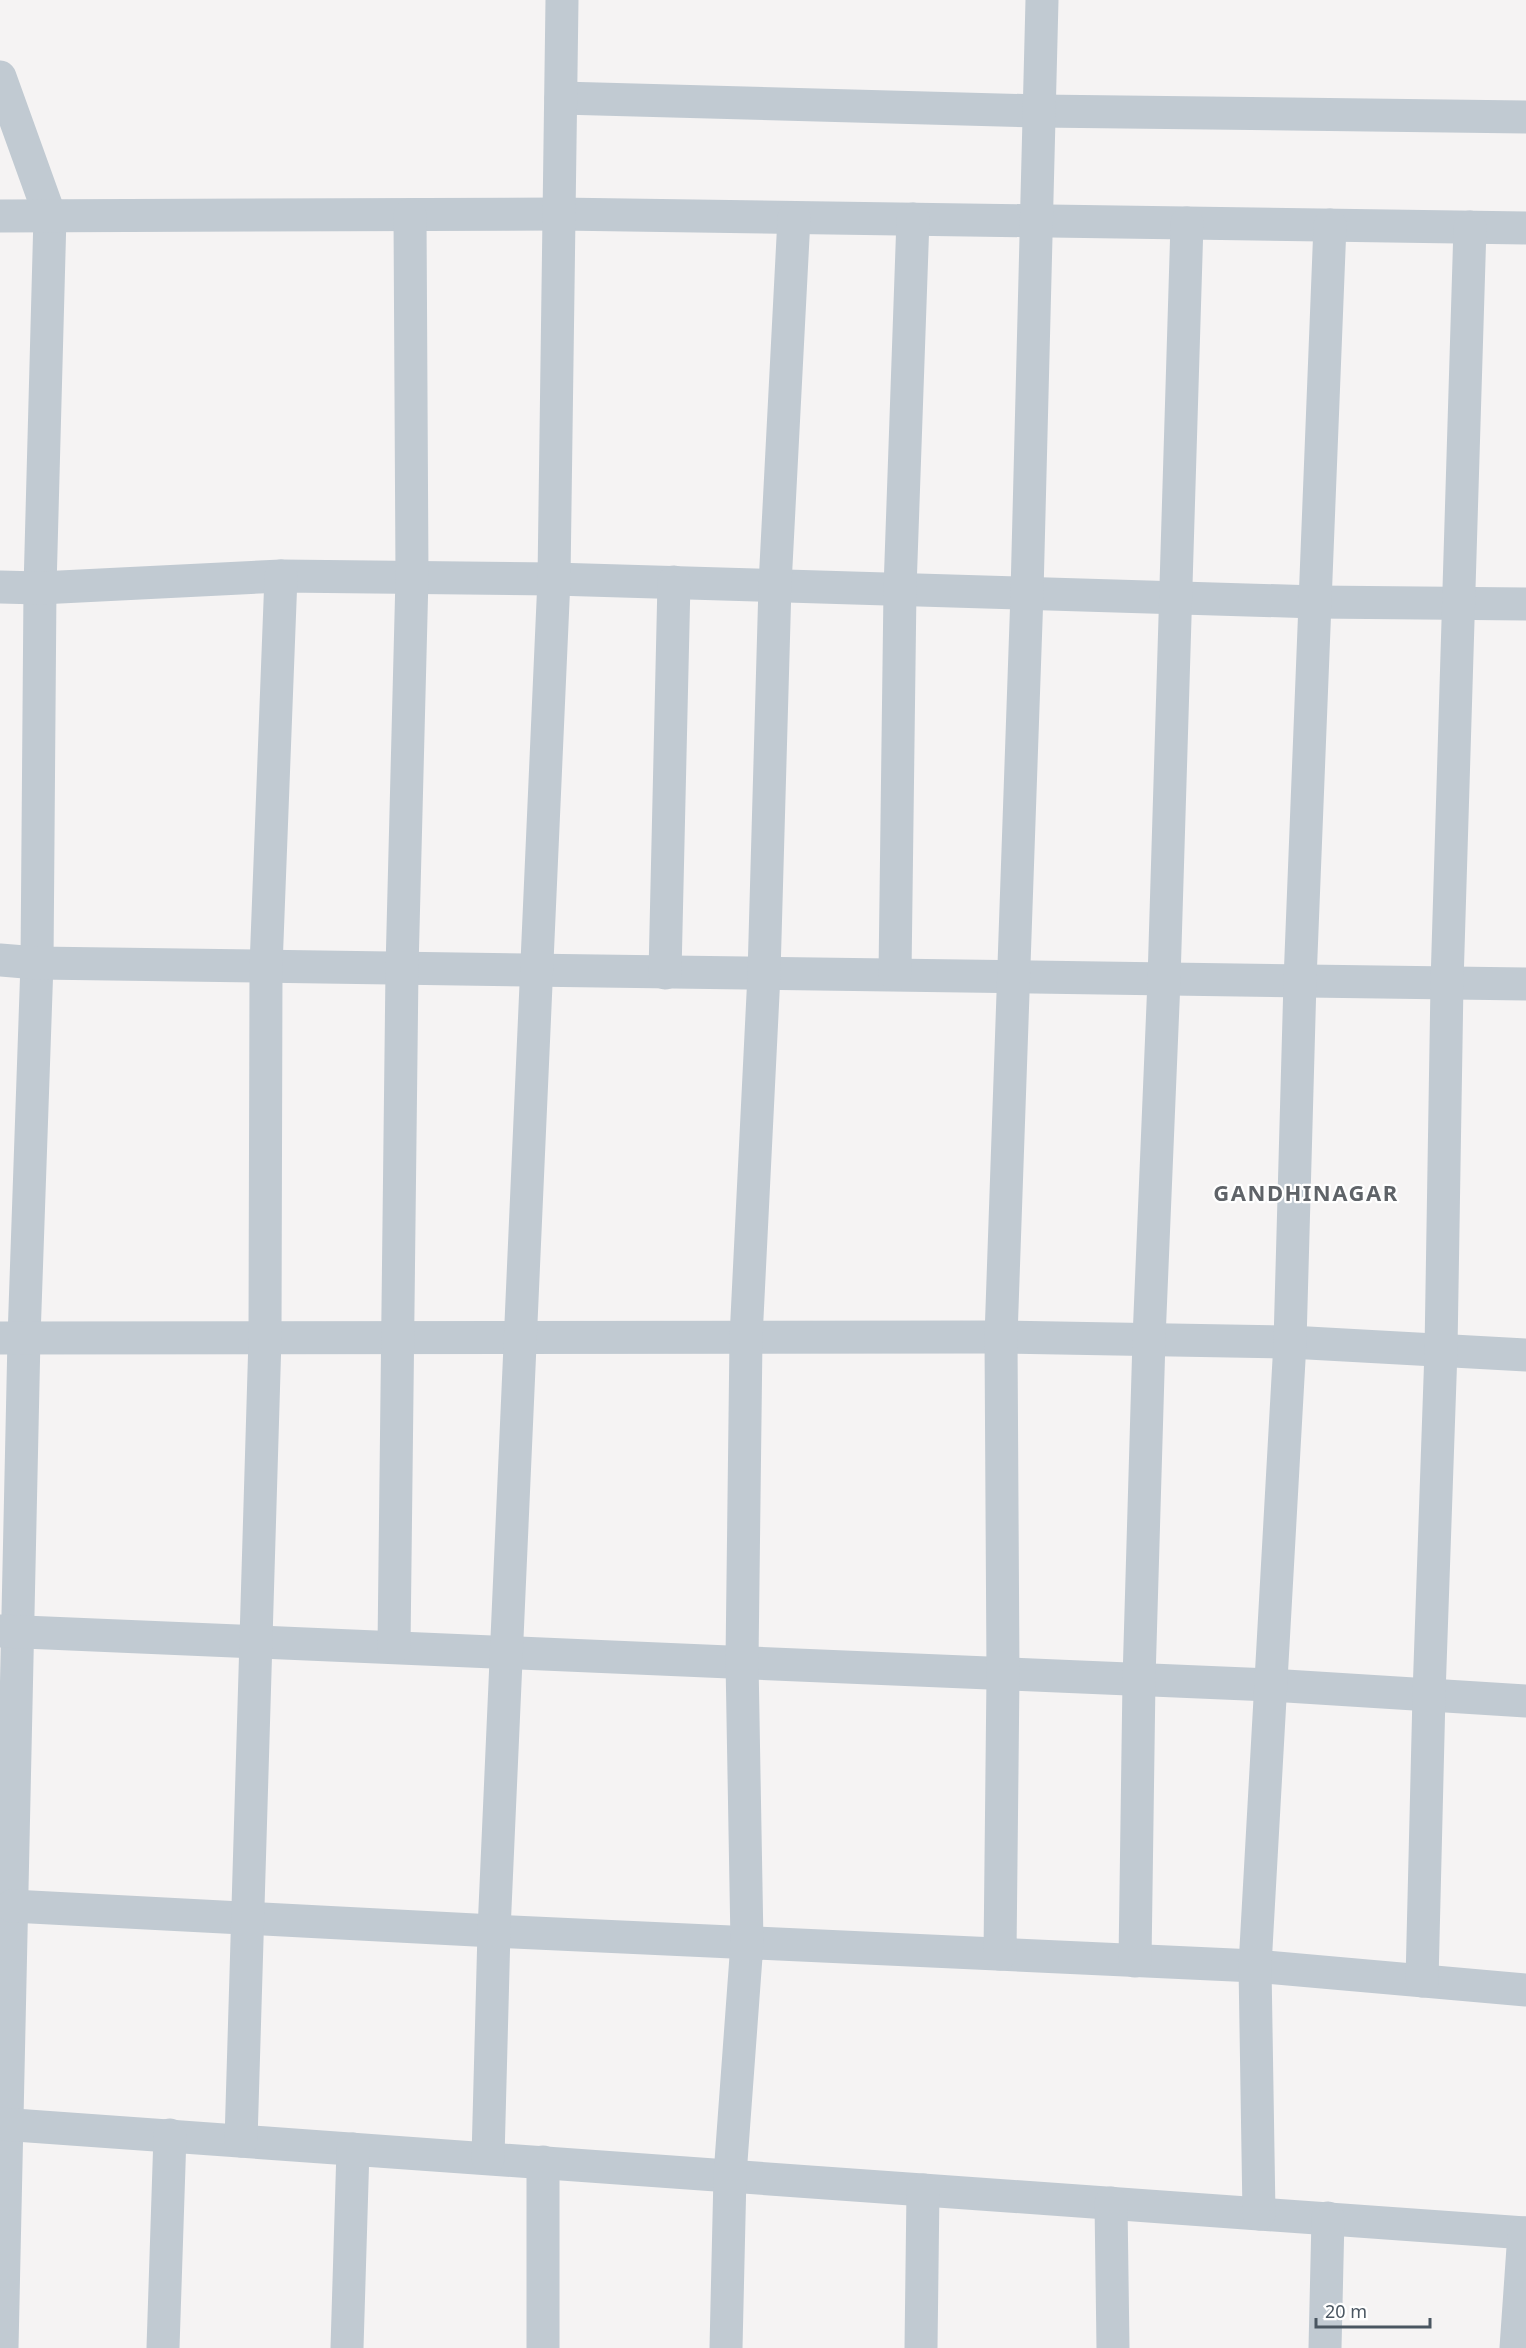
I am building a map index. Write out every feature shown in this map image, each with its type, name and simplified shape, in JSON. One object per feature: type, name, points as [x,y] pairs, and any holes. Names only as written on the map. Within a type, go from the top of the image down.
[{"type":"street","points":[[489,2158],[494,1931],[554,579],[562,0]]},
{"type":"street","points":[[1000,1954],[1003,1675],[1001,1337],[1027,593],[1041,0]]},
{"type":"street","points":[[0,77],[50,216],[40,588],[37,963],[12,1338],[8,1631],[12,1906],[4,2124],[2,2348]]},
{"type":"street","points":[[561,98],[1039,111],[1526,117]]},
{"type":"street","points":[[0,216],[559,214],[1526,228]]},
{"type":"street","points":[[394,1647],[402,969],[412,577],[410,215]]},
{"type":"street","points":[[726,2348],[730,2175],[747,1943],[742,1661],[746,1338],[764,974],[776,585],[794,218]]},
{"type":"street","points":[[895,974],[900,589],[913,219]]},
{"type":"street","points":[[1135,1961],[1139,1680],[1149,1339],[1164,980],[1187,223]]},
{"type":"street","points":[[1260,2214],[1255,1966],[1290,1341],[1300,981],[1330,225]]},
{"type":"street","points":[[1422,1981],[1429,1695],[1442,1350],[1447,983],[1470,227]]},
{"type":"street","points":[[241,2140],[265,1338],[266,967],[281,576]]},
{"type":"street","points":[[0,587],[40,588],[281,576],[412,577],[674,582],[1316,602],[1526,604]]},
{"type":"street","points":[[665,973],[674,582]]},
{"type":"street","points":[[0,960],[37,963],[266,967],[1526,984]]},
{"type":"street","points":[[12,1338],[1001,1337],[1290,1341],[1526,1354]]},
{"type":"street","points":[[8,1631],[1270,1685],[1526,1701]]},
{"type":"street","points":[[12,1906],[1255,1966],[1526,1990]]},
{"type":"street","points":[[4,2124],[1525,2233],[1516,2348]]},
{"type":"street","points":[[164,2348],[170,2135]]},
{"type":"street","points":[[346,2348],[353,2149]]},
{"type":"street","points":[[543,2162],[543,2348]]},
{"type":"street","points":[[921,2348],[923,2190]]},
{"type":"street","points":[[1111,2203],[1113,2348]]},
{"type":"street","points":[[1325,2348],[1328,2218]]},
{"type":"district","name":"GANDHINAGAR","points":[[1306,1192]]}]
